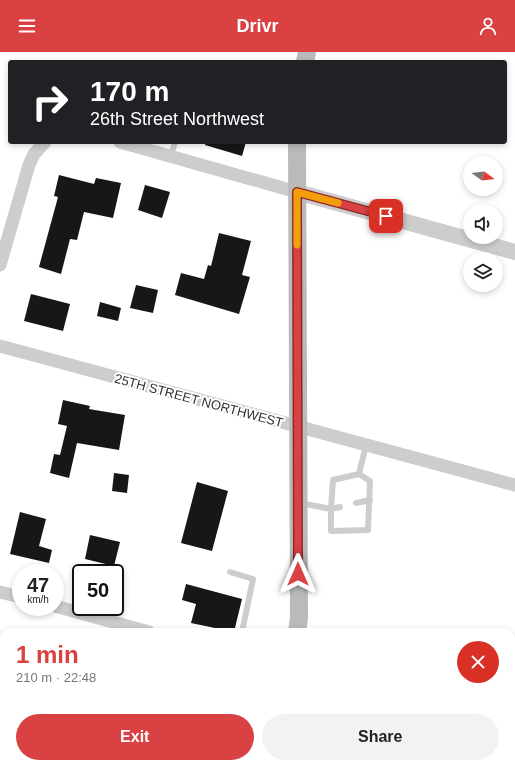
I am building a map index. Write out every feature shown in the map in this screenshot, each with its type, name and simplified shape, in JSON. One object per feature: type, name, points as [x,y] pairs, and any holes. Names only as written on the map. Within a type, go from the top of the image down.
[{"type":"main road","points":[[297,144],[297,628]]},
{"type":"street","points":[[0,265],[33,156],[42,144]]},
{"type":"street","points":[[127,144],[515,252]]},
{"type":"street","name":"25TH STREET NORTHWEST","points":[[0,346],[515,485]]},
{"type":"street","points":[[0,592],[12,595]]},
{"type":"street","points":[[64,608],[135,628]]},
{"type":"lane","points":[[171,156],[174,144]]},
{"type":"lane","points":[[359,474],[366,445]]},
{"type":"lane","points":[[359,474],[370,481],[368,530],[331,531],[333,480],[359,474]]},
{"type":"lane","points":[[356,503],[370,500]]},
{"type":"lane","points":[[298,502],[332,509],[340,507]]},
{"type":"lane","points":[[230,572],[253,578],[243,628]]},
{"type":"building","points":[[205,144],[245,144],[242,156]]},
{"type":"building","points":[[59,175],[94,184],[96,178],[121,183],[113,218],[84,212],[77,240],[70,239],[61,274],[39,267],[58,197],[54,196]]},
{"type":"building","points":[[145,185],[170,192],[162,218],[138,210]]},
{"type":"building","points":[[219,233],[251,241],[242,275],[250,277],[239,314],[175,295],[181,273],[204,279],[208,265],[211,266]]},
{"type":"building","points":[[136,285],[158,290],[153,313],[130,308]]},
{"type":"building","points":[[31,294],[70,304],[63,331],[24,321]]},
{"type":"building","points":[[100,302],[121,308],[118,321],[97,316]]},
{"type":"building","points":[[63,400],[90,406],[89,409],[125,415],[119,450],[77,443],[69,478],[50,473],[54,454],[60,455],[67,426],[58,424]]},
{"type":"building","points":[[114,473],[129,475],[127,493],[112,491]]},
{"type":"building","points":[[197,482],[228,491],[212,551],[181,543]]},
{"type":"building","points":[[20,512],[46,519],[39,546],[52,550],[49,563],[10,554]]},
{"type":"building","points":[[90,535],[120,542],[114,564],[106,564],[85,559]]},
{"type":"building","points":[[186,584],[242,599],[235,628],[215,628],[191,623],[196,604],[182,600]]},
{"type":"slow traffic","points":[[297,245],[297,192],[338,203]]},
{"type":"route","points":[[298,574],[297,192],[386,216]]}]
